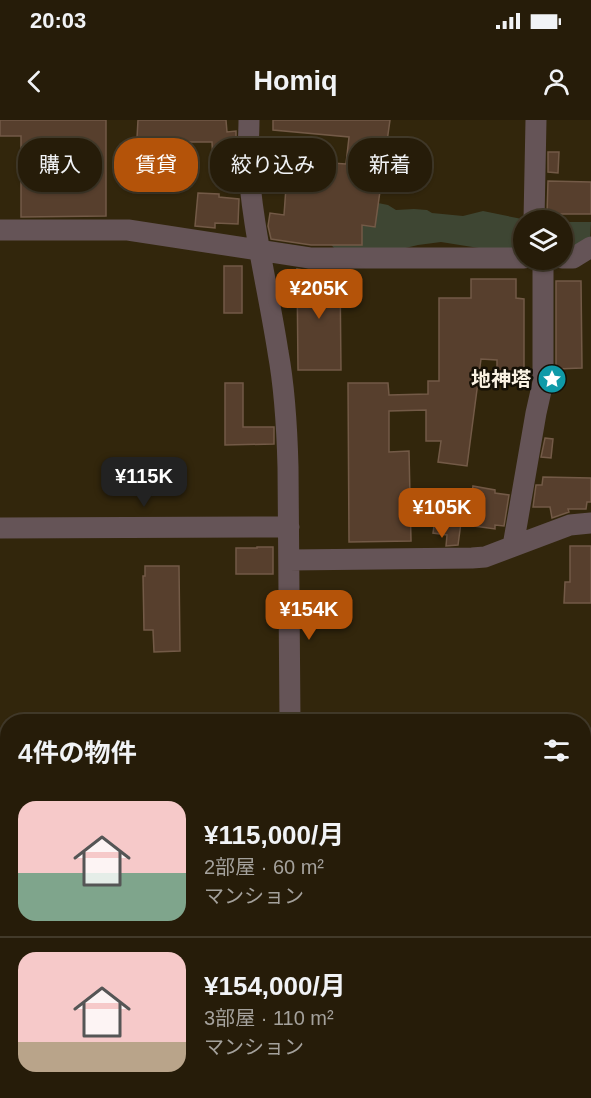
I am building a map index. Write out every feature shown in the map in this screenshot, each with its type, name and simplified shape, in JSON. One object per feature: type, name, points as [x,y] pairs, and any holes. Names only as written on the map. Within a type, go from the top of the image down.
[{"type":"street","points":[[249,120],[248,157],[259,250],[279,354],[285,407],[288,459],[290,714]]},
{"type":"street","points":[[534,210],[536,120]]},
{"type":"street","points":[[0,230],[128,230],[310,258],[513,258]]},
{"type":"street","points":[[573,258],[591,247]]},
{"type":"street","points":[[513,546],[543,382],[543,270]]},
{"type":"street","points":[[289,560],[485,557],[570,525],[591,523]]},
{"type":"street","points":[[0,528],[289,527]]},
{"type":"green space","points":[[378,203],[396,210],[427,210],[432,213],[463,216],[483,211],[513,217],[513,248],[485,249],[441,242],[397,250],[334,248],[327,240]]},
{"type":"green space","points":[[573,222],[591,222],[590,240],[573,250]]},
{"type":"building","points":[[0,120],[106,120],[106,216],[21,217],[21,192],[102,192],[102,138],[0,136]]},
{"type":"building","points":[[138,120],[226,120],[227,132],[236,131],[236,138],[210,138],[210,142],[198,142],[198,138],[137,138]]},
{"type":"building","points":[[273,120],[390,120],[387,138],[349,138],[273,130]]},
{"type":"building","points":[[348,146],[348,192],[380,192],[375,227],[362,225],[362,245],[311,245],[271,239],[268,226],[270,213],[284,215],[286,192],[336,192],[336,163],[346,164]]},
{"type":"building","points":[[548,152],[559,152],[558,173],[548,172]]},
{"type":"building","points":[[548,181],[591,182],[591,214],[573,214],[573,210],[547,210]]},
{"type":"building","points":[[198,193],[219,194],[219,197],[239,199],[238,224],[215,223],[215,228],[195,226]]},
{"type":"building","points":[[224,266],[242,266],[242,313],[224,313]]},
{"type":"building","points":[[297,269],[340,271],[341,370],[298,370]]},
{"type":"building","points":[[471,279],[516,279],[516,298],[524,299],[524,372],[497,372],[497,360],[481,359],[467,466],[438,462],[441,441],[426,441],[426,410],[389,411],[389,452],[409,451],[411,541],[349,542],[348,383],[388,383],[389,395],[428,394],[428,381],[439,381],[439,298],[471,298]]},
{"type":"building","points":[[556,281],[581,281],[582,368],[556,369]]},
{"type":"building","points":[[225,383],[243,383],[243,427],[274,427],[274,444],[225,445]]},
{"type":"building","points":[[545,438],[553,439],[551,458],[541,457]]},
{"type":"building","points":[[543,477],[591,478],[591,502],[587,502],[586,509],[568,509],[569,512],[552,518],[550,507],[533,507],[536,485],[542,485]]},
{"type":"building","points":[[473,486],[509,495],[504,526],[495,525],[495,529],[467,525]]},
{"type":"building","points":[[436,512],[462,515],[458,545],[446,546],[447,535],[433,533]]},
{"type":"building","points":[[570,546],[591,546],[591,603],[564,603],[565,582],[570,582]]},
{"type":"building","points":[[273,547],[273,574],[236,574],[236,548]]},
{"type":"building","points":[[145,566],[179,566],[180,651],[154,652],[153,630],[144,630],[143,576],[145,576]]},
{"type":"waterway","points":[[0,1082],[0,1098]]},
{"type":"place","name":"地神塔","points":[[552,379]]}]
